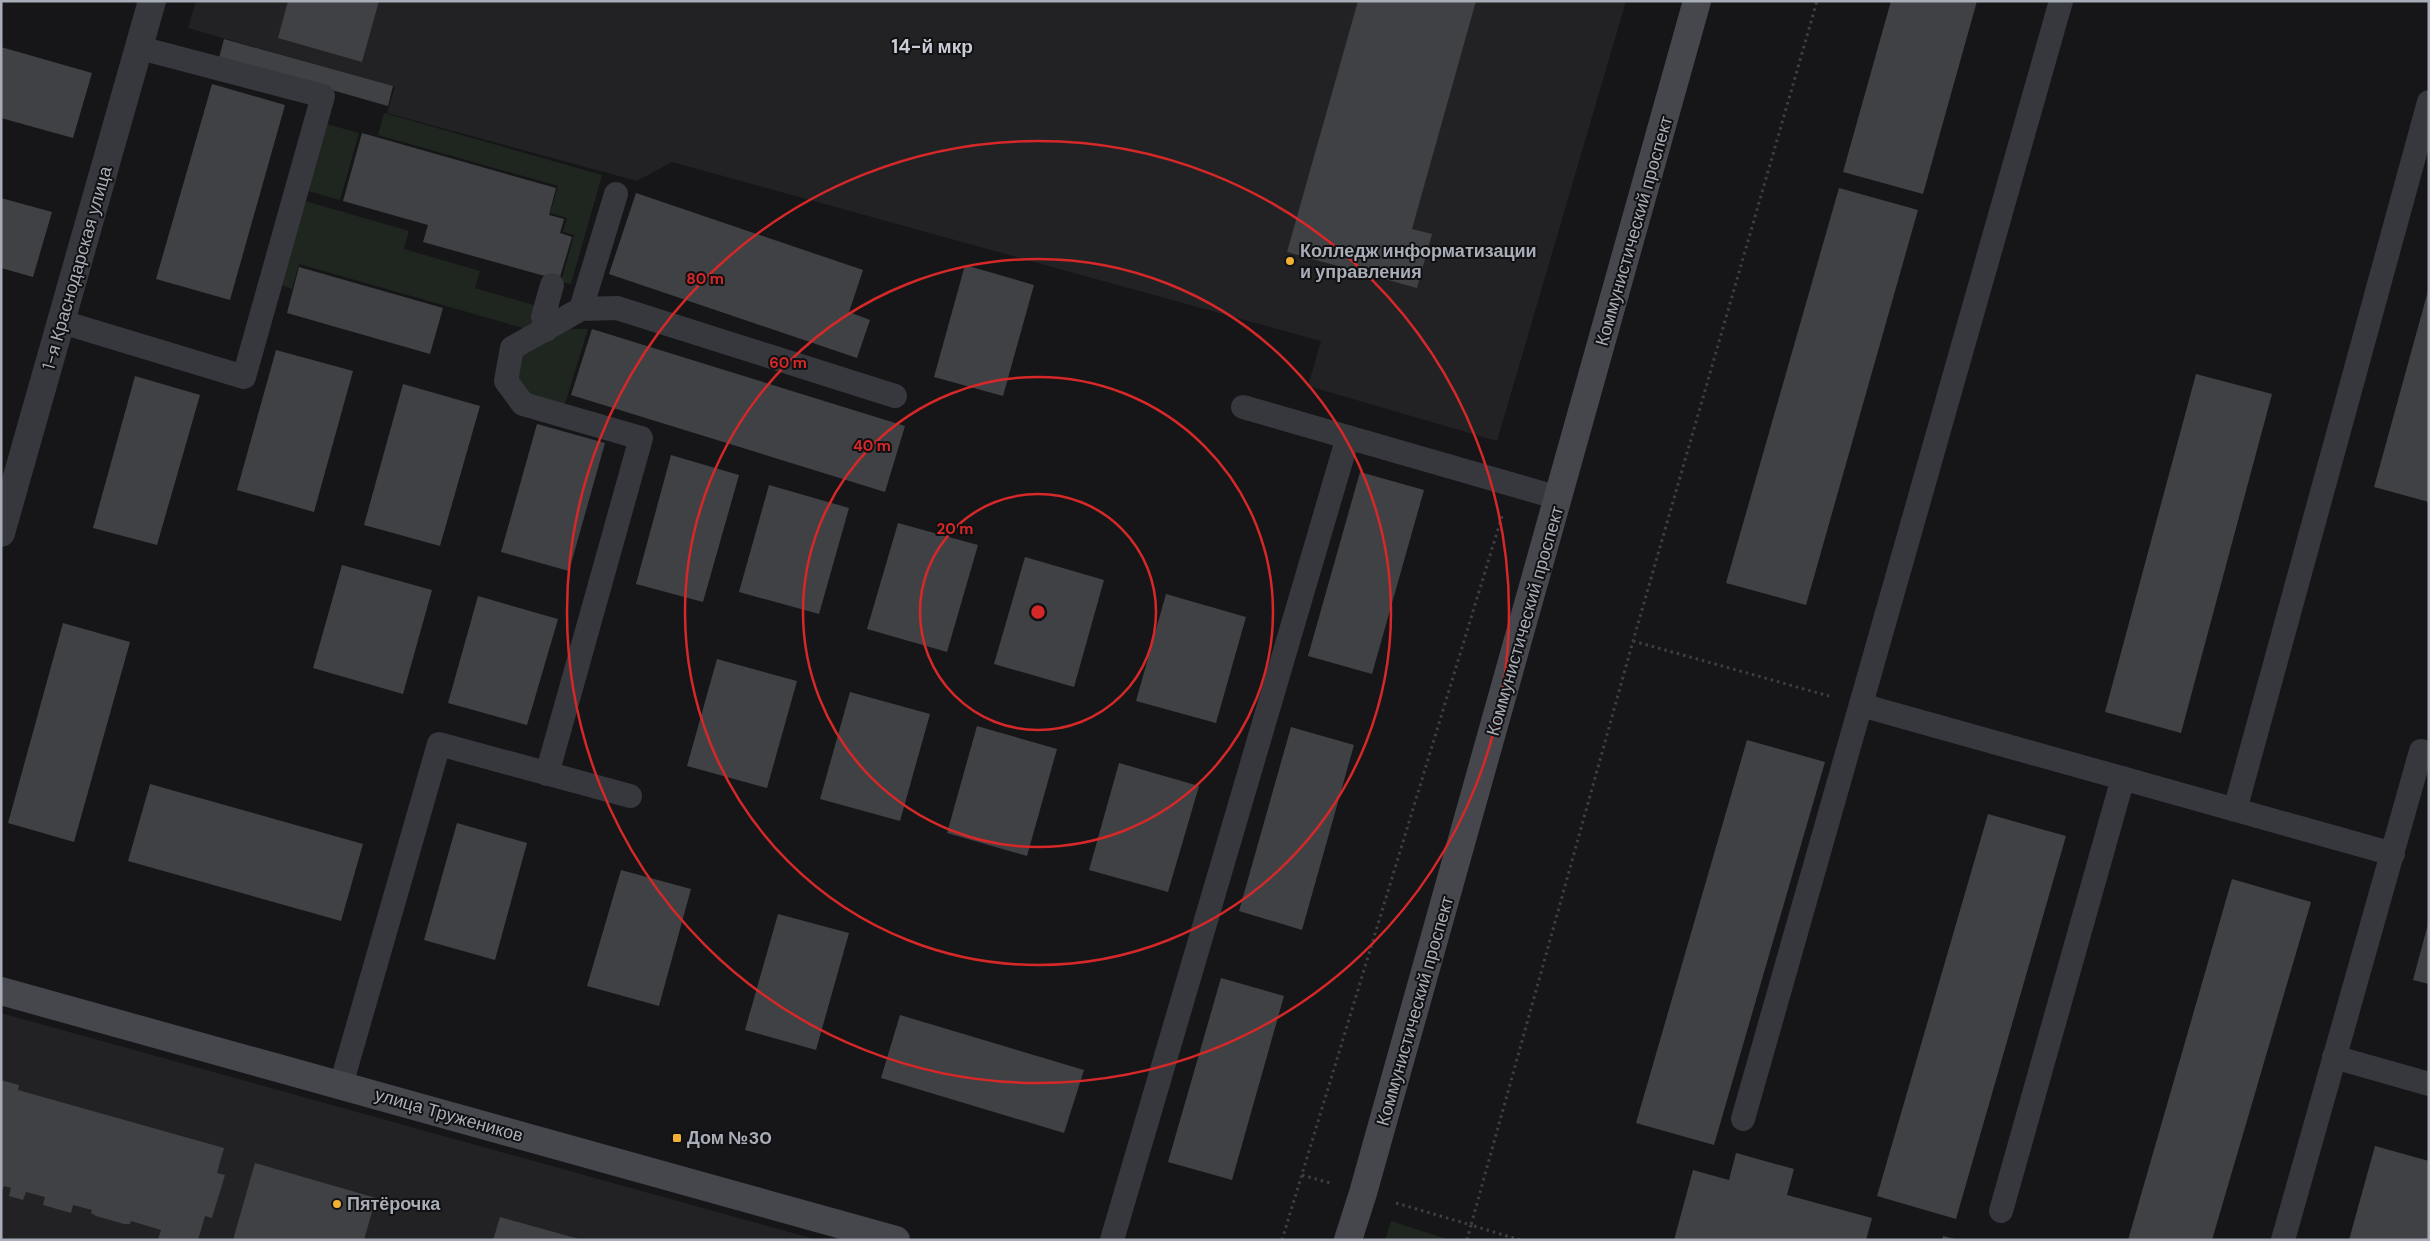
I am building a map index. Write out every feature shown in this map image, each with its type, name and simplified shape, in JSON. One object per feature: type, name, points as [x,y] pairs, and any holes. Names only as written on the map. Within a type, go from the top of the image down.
[{"type":"main road","name":"Коммунистический проспект","points":[[1348,1240],[1366,1184],[1560,498],[1698,1]]},
{"type":"main road","name":"улица Тружеников","points":[[1,991],[896,1240]]},
{"type":"street","name":"1-я Краснодарская улица","points":[[1,534],[152,1]]},
{"type":"lane","points":[[1743,1119],[2061,1]]},
{"type":"lane","points":[[62,322],[244,377],[323,96],[140,48]]},
{"type":"lane","points":[[2235,810],[2429,102]]},
{"type":"lane","points":[[581,309],[616,194]]},
{"type":"lane","points":[[546,330],[543,317],[552,285]]},
{"type":"lane","points":[[547,774],[641,438],[523,404],[506,381],[512,348],[581,309],[616,308],[895,396]]},
{"type":"lane","points":[[1243,407],[1560,498]]},
{"type":"lane","points":[[1112,1240],[1348,437]]},
{"type":"lane","points":[[1861,705],[2392,854]]},
{"type":"lane","points":[[341,1085],[439,744],[630,796]]},
{"type":"lane","points":[[2283,1240],[2421,751],[2429,753]]},
{"type":"lane","points":[[2001,1210],[2123,778]]},
{"type":"lane","points":[[2334,1057],[2429,1084]]},
{"type":"path","points":[[1467,1240],[1633,641],[1817,1]]},
{"type":"path","points":[[1282,1240],[1511,484]]},
{"type":"path","points":[[1633,641],[1861,705]]},
{"type":"path","points":[[1471,1224],[1520,1240]]},
{"type":"shaded area","name":"Колледж информатизации и управления","points":[[196,1],[1626,1],[1497,441],[1308,386],[1321,341],[672,162],[637,181],[387,113],[395,87],[188,28]]},
{"type":"shaded area","points":[[384,113],[602,175],[571,284],[561,282],[574,235],[563,232],[567,218],[550,213],[558,186],[378,135]]},
{"type":"shaded area","points":[[327,124],[359,133],[340,200],[308,191]]},
{"type":"shaded area","points":[[305,201],[409,231],[404,249],[480,271],[475,288],[537,306],[530,330],[299,264],[292,289],[281,285]]},
{"type":"shaded area","points":[[568,329],[588,329],[564,407],[531,397],[517,379],[522,354]]},
{"type":"shaded area","points":[[1,1013],[818,1240],[1,1240]]},
{"type":"shaded area","points":[[1391,1221],[1450,1240],[1385,1240]]},
{"type":"building","points":[[288,1],[379,1],[362,62],[278,38]]},
{"type":"building","points":[[1358,1],[1476,1],[1412,229],[1432,234],[1417,288],[1287,252]]},
{"type":"building","points":[[1891,1],[1977,1],[1923,194],[1843,172]]},
{"type":"building","points":[[224,39],[393,86],[388,106],[219,58]]},
{"type":"building","points":[[1,47],[92,73],[73,138],[1,118]]},
{"type":"building","points":[[212,84],[285,105],[230,300],[156,279]]},
{"type":"building","points":[[362,133],[556,188],[549,215],[564,219],[560,233],[572,237],[559,280],[423,242],[428,225],[343,201]]},
{"type":"building","points":[[1839,188],[1918,210],[1806,605],[1726,583]]},
{"type":"building","points":[[636,193],[863,270],[849,312],[870,320],[857,358],[609,274]]},
{"type":"building","points":[[1,198],[52,212],[33,277],[1,268]]},
{"type":"building","points":[[965,265],[1034,285],[1003,396],[934,377]]},
{"type":"building","points":[[299,267],[443,308],[430,354],[287,313]]},
{"type":"building","points":[[2429,291],[2429,502],[2374,487]]},
{"type":"building","points":[[592,329],[905,426],[885,492],[571,395]]},
{"type":"building","points":[[276,350],[353,371],[314,512],[237,490]]},
{"type":"building","points":[[2196,374],[2272,394],[2181,733],[2105,712]]},
{"type":"building","points":[[135,376],[200,395],[157,545],[93,528]]},
{"type":"building","points":[[403,384],[480,406],[440,546],[364,525]]},
{"type":"building","points":[[537,424],[605,443],[569,571],[501,552]]},
{"type":"building","points":[[671,455],[739,475],[703,602],[636,584]]},
{"type":"building","points":[[1360,472],[1424,490],[1372,674],[1308,656]]},
{"type":"building","points":[[769,485],[849,508],[819,614],[739,592]]},
{"type":"building","points":[[898,523],[978,545],[947,652],[867,629]]},
{"type":"building","points":[[1025,557],[1104,580],[1074,687],[994,664]]},
{"type":"building","points":[[342,565],[432,590],[403,694],[313,668]]},
{"type":"building","points":[[1166,594],[1246,617],[1216,723],[1136,701]]},
{"type":"building","points":[[478,596],[558,619],[527,725],[448,703]]},
{"type":"building","points":[[63,623],[130,642],[74,842],[8,823]]},
{"type":"building","points":[[717,659],[797,681],[767,788],[687,766]]},
{"type":"building","points":[[850,692],[930,714],[900,821],[820,799]]},
{"type":"building","points":[[977,726],[1057,749],[1027,856],[947,833]]},
{"type":"building","points":[[1291,727],[1354,745],[1302,930],[1239,911]]},
{"type":"building","points":[[1747,740],[1825,762],[1714,1145],[1636,1123]]},
{"type":"building","points":[[1119,763],[1199,786],[1168,892],[1089,870]]},
{"type":"building","points":[[150,784],[363,844],[341,921],[128,861]]},
{"type":"building","points":[[1988,814],[2066,836],[1956,1219],[1877,1196]]},
{"type":"building","points":[[457,823],[527,843],[495,960],[424,940]]},
{"type":"building","points":[[621,870],[691,889],[659,1006],[587,986]]},
{"type":"building","points":[[2232,879],[2311,902],[2212,1240],[2128,1240]]},
{"type":"building","points":[[778,914],[849,933],[816,1050],[745,1030]]},
{"type":"building","points":[[2429,924],[2429,984],[2413,980]]},
{"type":"building","points":[[1221,978],[1284,996],[1232,1180],[1168,1162]]},
{"type":"building","points":[[900,1015],[1084,1070],[1064,1133],[881,1078]]},
{"type":"building","points":[[1,1080],[19,1085],[18,1090],[224,1148],[217,1173],[225,1175],[212,1218],[205,1216],[198,1240],[162,1240],[158,1239],[161,1230],[131,1221],[130,1224],[124,1224],[96,1216],[91,1213],[92,1210],[73,1205],[71,1213],[43,1205],[45,1197],[26,1192],[23,1200],[9,1196],[11,1188],[4,1186],[1,1193]]},
{"type":"building","points":[[2375,1146],[2429,1161],[2429,1240],[2349,1240]]},
{"type":"building","points":[[1736,1153],[1794,1169],[1787,1195],[1872,1218],[1866,1240],[1674,1240],[1693,1170],[1729,1180]]},
{"type":"building","points":[[255,1163],[376,1198],[364,1240],[233,1240]]},
{"type":"building","points":[[500,1217],[579,1239],[579,1240],[493,1240]]},
{"type":"building","points":[[1943,1236],[1955,1239],[1955,1240],[1942,1240]]},
{"type":"place","name":"Колледж информатизации и управления","points":[[1290,261]]},
{"type":"place","name":"Дом №30","points":[[677,1138]]},
{"type":"place","name":"Пятёрочка","points":[[337,1204]]},
{"type":"district","name":"14-й мкр","points":[[932,46]]}]
